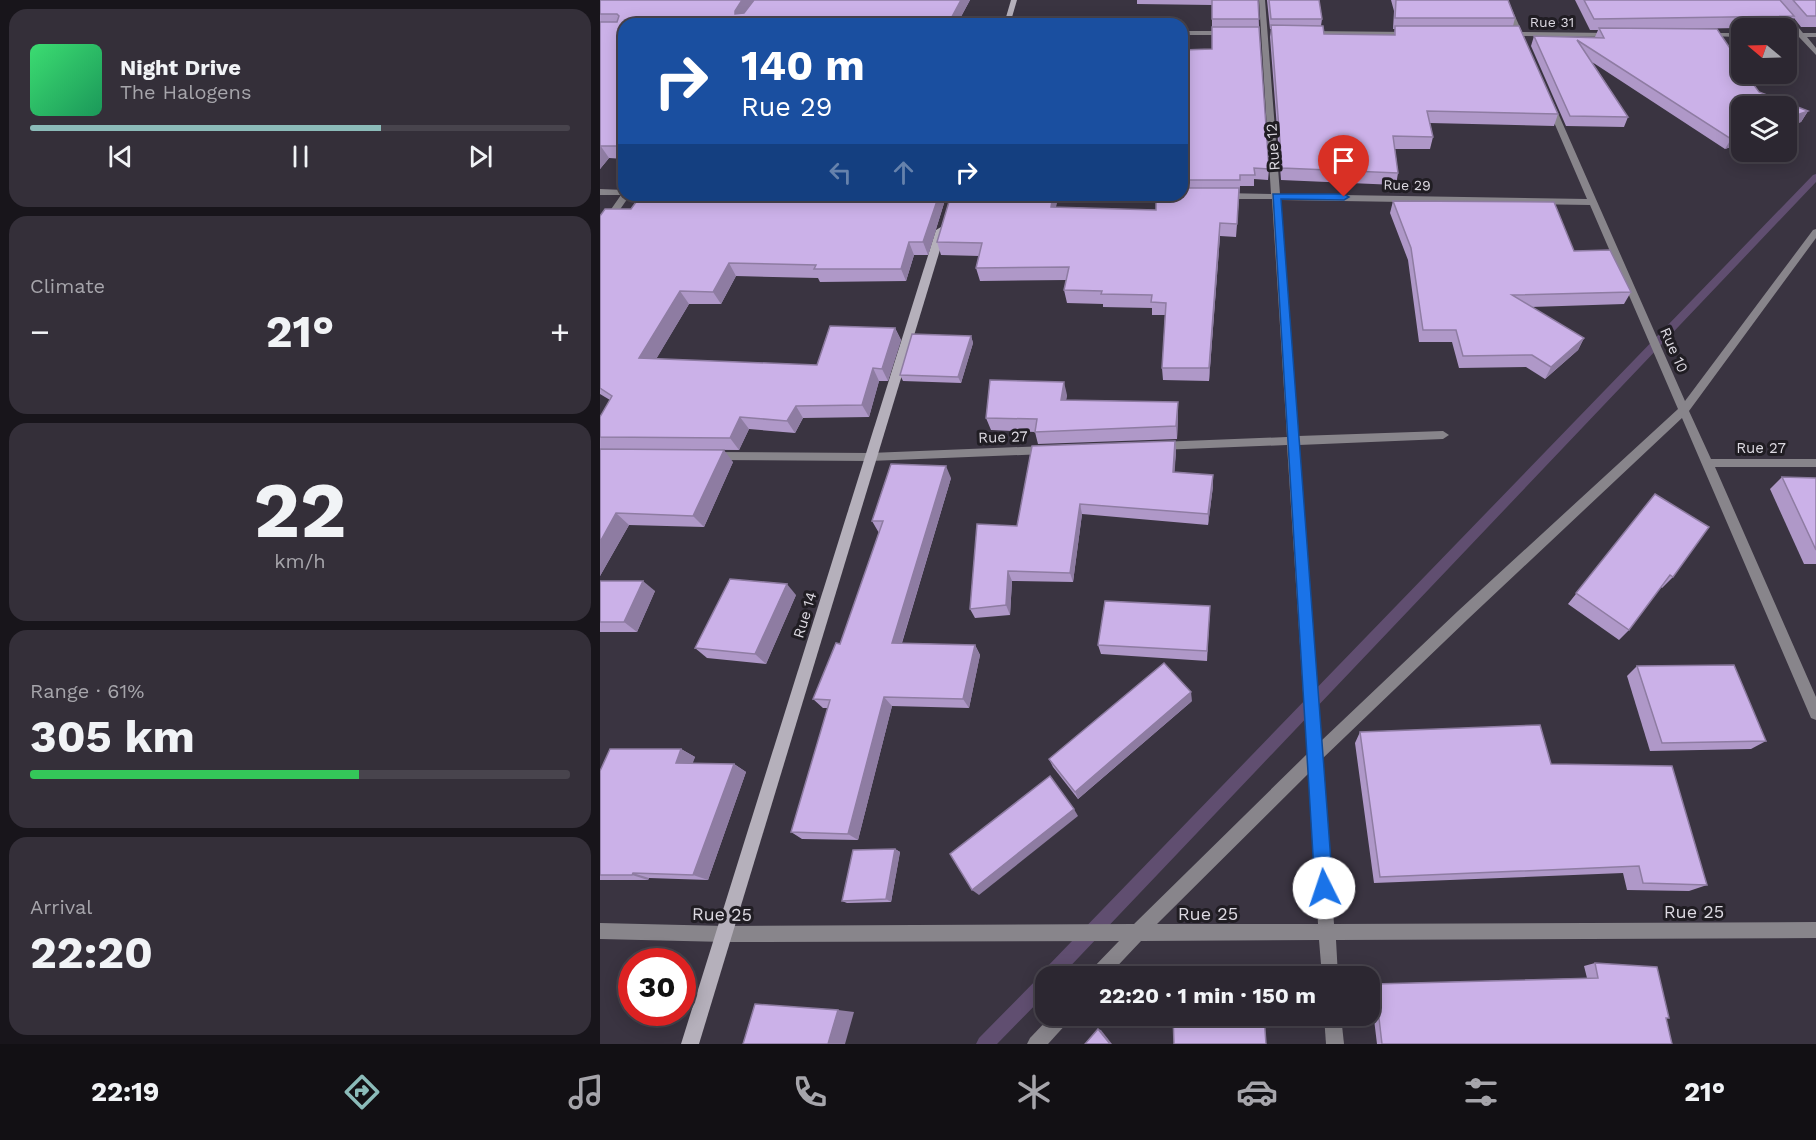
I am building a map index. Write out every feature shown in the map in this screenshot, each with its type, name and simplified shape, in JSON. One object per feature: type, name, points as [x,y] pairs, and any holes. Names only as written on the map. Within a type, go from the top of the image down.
[{"type":"street","points":[[1008,18],[1014,0]]},
{"type":"street","name":"Rue 12","points":[[1262,0],[1329,966]]},
{"type":"street","points":[[1505,0],[1529,55]]},
{"type":"street","points":[[1772,0],[1816,53]]},
{"type":"street","points":[[1188,33],[1229,33]]},
{"type":"street","points":[[1299,33],[1415,34]]},
{"type":"street","name":"Rue 31","points":[[1508,34],[1625,35]]},
{"type":"street","points":[[1797,36],[1816,34]]},
{"type":"street","points":[[1695,35],[1731,35]]},
{"type":"street","name":"Rue 10","points":[[1547,97],[1816,713]]},
{"type":"street","points":[[600,192],[618,193]]},
{"type":"street","name":"Rue 29","points":[[1216,196],[1593,202]]},
{"type":"street","points":[[600,232],[620,201]]},
{"type":"street","name":"Rue 14","points":[[690,1044],[945,219]]},
{"type":"street","points":[[1106,966],[1314,757],[1684,410],[1816,232]]},
{"type":"street","points":[[1152,446],[1443,435]]},
{"type":"street","name":"Rue 27","points":[[694,456],[870,457],[1058,450]]},
{"type":"street","name":"Rue 27","points":[[1707,463],[1816,463]]},
{"type":"street","name":"Rue 25","points":[[600,931],[725,934],[1816,930]]},
{"type":"street","points":[[1036,1044],[1053,1026]]},
{"type":"street","points":[[1334,1026],[1335,1044]]},
{"type":"building","points":[[600,0],[742,0],[735,14],[744,13],[754,0],[961,0],[951,18],[618,18],[617,14],[600,14]]},
{"type":"building","points":[[1212,0],[1258,0],[1259,19],[1212,19]]},
{"type":"building","points":[[1269,0],[1319,0],[1322,19],[1271,19]]},
{"type":"building","points":[[1396,0],[1508,0],[1515,18],[1395,18]]},
{"type":"building","points":[[1584,0],[1780,0],[1794,16],[1594,19]]},
{"type":"building","points":[[1793,0],[1816,0],[1816,16],[1807,16]]},
{"type":"building","points":[[618,19],[618,146],[600,146],[600,22],[617,22]]},
{"type":"building","points":[[1271,25],[1323,26],[1324,34],[1395,35],[1395,26],[1519,26],[1558,114],[1427,111],[1433,137],[1393,136],[1398,173],[1282,168]]},
{"type":"building","points":[[1212,27],[1259,27],[1269,169],[1254,168],[1255,175],[1240,175],[1240,180],[1188,180],[1188,50],[1212,49]]},
{"type":"building","points":[[1599,28],[1717,29],[1731,50],[1731,84],[1753,84],[1759,92],[1769,96],[1731,96],[1731,139],[1577,40],[1628,117],[1570,116],[1534,36],[1604,38]]},
{"type":"building","points":[[1797,107],[1808,111],[1797,115]]},
{"type":"building","points":[[1188,188],[1239,188],[1237,224],[1220,223],[1209,368],[1162,368],[1166,303],[1151,302],[1152,295],[1101,294],[1102,291],[1064,290],[1069,267],[976,268],[982,243],[937,242],[949,201],[1052,201],[1051,207],[1156,210],[1156,201],[1188,201]]},
{"type":"building","points":[[637,201],[937,201],[923,242],[909,242],[901,269],[814,269],[816,265],[729,263],[713,292],[680,291],[639,358],[817,365],[830,326],[895,328],[882,369],[873,368],[862,405],[796,406],[787,421],[740,417],[730,438],[600,437],[600,417],[612,396],[600,388],[600,216],[605,209],[631,209]]},
{"type":"building","points":[[1393,201],[1554,202],[1574,251],[1610,250],[1631,292],[1512,295],[1584,338],[1551,367],[1532,355],[1463,356],[1456,330],[1423,330],[1411,248]]},
{"type":"building","points":[[912,334],[971,336],[958,377],[900,375]]},
{"type":"building","points":[[990,380],[1064,382],[1061,400],[1178,402],[1176,426],[1035,432],[1037,419],[986,418]]},
{"type":"building","points":[[1175,441],[1173,472],[1213,475],[1208,514],[1080,504],[1070,573],[1008,571],[1006,605],[970,609],[977,524],[1017,526],[1032,446]]},
{"type":"building","points":[[600,449],[724,450],[693,516],[616,513],[600,542]]},
{"type":"building","points":[[891,464],[946,466],[892,643],[975,645],[963,699],[884,697],[848,834],[791,832],[830,700],[813,699],[836,643],[840,644],[883,521],[872,521]]},
{"type":"building","points":[[1782,477],[1816,478],[1816,550]]},
{"type":"building","points":[[1655,494],[1709,527],[1673,577],[1670,575],[1629,630],[1576,593]]},
{"type":"building","points":[[730,579],[787,584],[755,654],[695,648]]},
{"type":"building","points":[[600,581],[643,581],[624,622],[600,622]]},
{"type":"building","points":[[1105,601],[1210,606],[1207,651],[1098,645]]},
{"type":"building","points":[[1164,663],[1191,692],[1075,792],[1049,759]]},
{"type":"building","points":[[1734,665],[1766,741],[1662,743],[1637,666]]},
{"type":"building","points":[[1540,725],[1551,764],[1672,766],[1707,885],[1643,883],[1639,866],[1380,877],[1360,732]]},
{"type":"building","points":[[610,749],[681,749],[676,763],[734,764],[693,875],[633,873],[632,875],[600,875],[600,771]]},
{"type":"building","points":[[1050,776],[1074,809],[972,890],[950,854]]},
{"type":"building","points":[[895,849],[886,899],[842,901],[853,850]]},
{"type":"building","points":[[1595,963],[1657,967],[1669,1018],[1666,1018],[1672,1044],[1382,1044],[1380,984],[1598,978]]},
{"type":"building","points":[[755,1004],[838,1010],[828,1044],[743,1044]]},
{"type":"building","points":[[1173,1026],[1265,1026],[1266,1044],[1174,1044]]},
{"type":"building","points":[[1098,1029],[1110,1044],[1085,1044]]},
{"type":"waterway","points":[[1060,966],[1816,177]]},
{"type":"waterway","points":[[985,1044],[1035,992]]},
{"type":"route","points":[[1324,888],[1276,196],[1344,197]]}]
